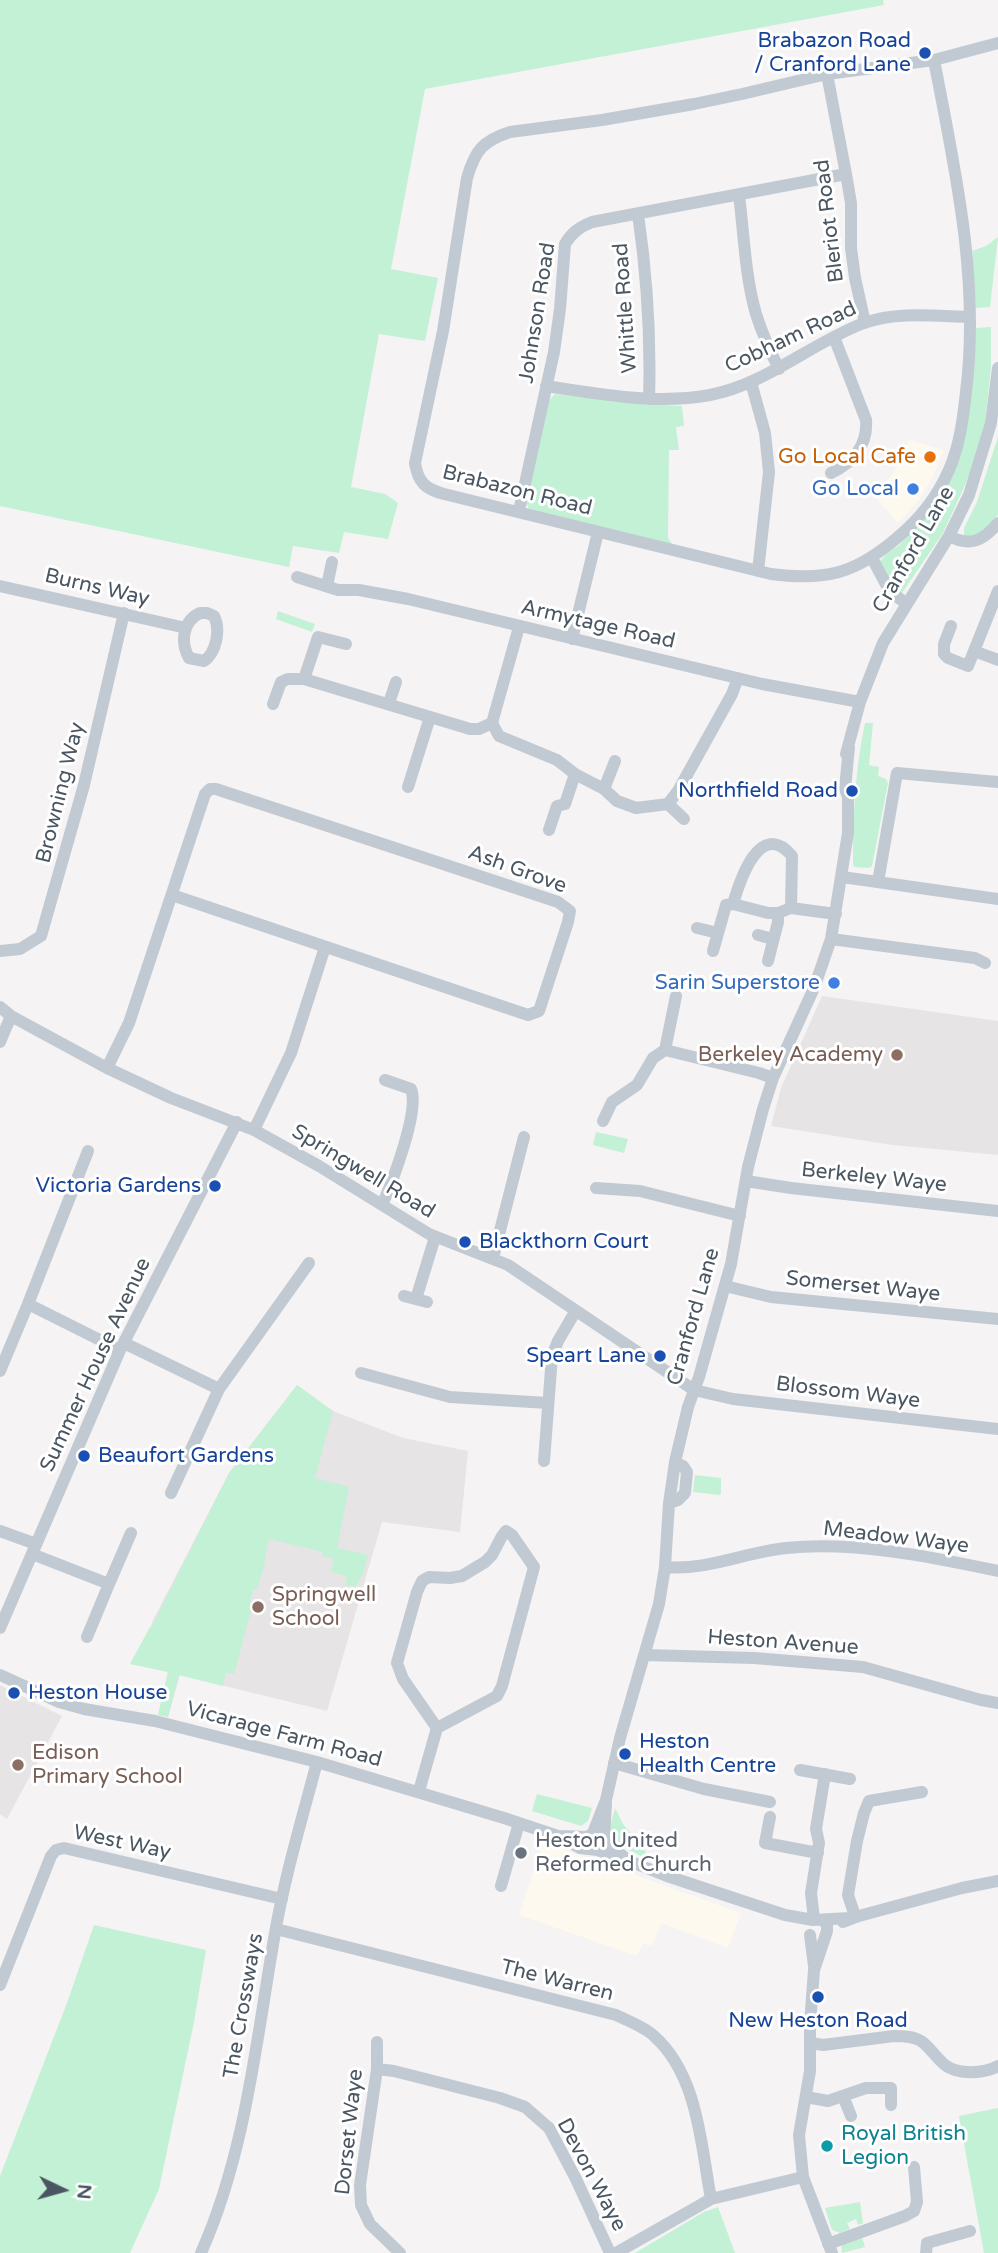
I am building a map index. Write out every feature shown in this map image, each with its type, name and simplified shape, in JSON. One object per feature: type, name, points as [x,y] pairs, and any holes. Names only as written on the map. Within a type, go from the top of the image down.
[{"type":"street","name":"Brabazon Road","points":[[934,60],[960,197],[967,256],[969,370],[961,432],[948,471],[932,501],[909,528],[872,558],[835,573],[806,578],[758,571],[431,491],[419,481],[415,463],[443,331],[467,178],[474,156],[496,136],[694,104],[827,74],[934,60],[998,43]]},
{"type":"street","name":"Bleriot Road","points":[[827,74],[851,203],[851,248],[865,323]]},
{"type":"street","name":"Johnson Road","points":[[519,511],[546,386],[560,309],[565,244],[570,235],[581,226],[592,222],[846,174]]},
{"type":"street","points":[[739,195],[755,312],[779,369]]},
{"type":"street","name":"Whittle Road","points":[[638,214],[651,337],[649,400]]},
{"type":"street","name":"Cobham Road","points":[[546,386],[649,400],[712,394],[751,382],[865,323],[909,315],[970,317]]},
{"type":"street","points":[[831,473],[846,466],[859,450],[867,431],[866,419],[834,337]]},
{"type":"street","name":"Cranford Lane","points":[[665,1567],[669,1503],[678,1500],[685,1493],[687,1472],[675,1462],[725,1286],[758,1129],[773,1078],[814,988],[831,939],[848,833],[849,797],[845,789],[849,747],[860,702],[883,643],[949,536],[974,484],[995,423],[998,368]]},
{"type":"street","points":[[751,382],[765,433],[769,472],[758,571]]},
{"type":"street","points":[[949,536],[973,542],[996,529]]},
{"type":"street","points":[[572,639],[598,532]]},
{"type":"street","points":[[872,558],[890,592],[906,603]]},
{"type":"street","points":[[327,586],[332,562]]},
{"type":"street","name":"Armytage Road","points":[[297,577],[338,590],[359,590],[408,599],[762,684],[860,702]]},
{"type":"street","name":"Burns Way","points":[[0,588],[186,628]]},
{"type":"street","points":[[951,626],[944,644],[944,654],[968,666],[993,618],[998,591]]},
{"type":"street","name":"Browning Way","points":[[0,951],[20,949],[41,936],[84,785],[124,614]]},
{"type":"street","points":[[519,627],[492,723],[499,736],[557,760],[575,774],[604,789],[617,801],[636,808],[668,804],[725,706],[737,678]]},
{"type":"street","points":[[304,678],[318,637],[346,644]]},
{"type":"street","points":[[974,651],[998,660]]},
{"type":"street","points":[[274,704],[281,682],[304,678],[470,729],[479,729],[492,723]]},
{"type":"street","points":[[389,704],[396,682]]},
{"type":"street","points":[[408,787],[430,717]]},
{"type":"street","points":[[604,789],[615,761]]},
{"type":"street","points":[[878,883],[897,773],[998,782]]},
{"type":"street","points":[[550,830],[557,806],[565,804],[575,774]]},
{"type":"street","name":"Ash Grove","points":[[107,1068],[129,1023],[205,794],[210,789],[558,902],[570,911],[569,922],[539,1011],[528,1015],[172,895]]},
{"type":"street","points":[[668,804],[684,819]]},
{"type":"street","points":[[733,904],[740,880],[757,851],[764,845],[772,844],[785,848],[792,856],[791,908]]},
{"type":"street","points":[[842,877],[998,899]]},
{"type":"street","points":[[713,951],[726,905],[733,904],[768,913],[778,913],[791,908],[836,914]]},
{"type":"street","points":[[768,961],[778,913]]},
{"type":"street","points":[[697,928],[718,933]]},
{"type":"street","points":[[758,935],[774,939]]},
{"type":"street","points":[[831,939],[975,958],[985,963]]},
{"type":"street","points":[[254,1130],[291,1052],[325,947]]},
{"type":"street","points":[[603,1121],[612,1102],[638,1085],[653,1059],[665,1050],[676,996]]},
{"type":"street","name":"Springwell Road","points":[[0,1007],[11,1016],[107,1068],[171,1098],[254,1130],[435,1237],[508,1265],[694,1390]]},
{"type":"street","points":[[0,1042],[11,1016]]},
{"type":"street","points":[[665,1050],[773,1078]]},
{"type":"street","points":[[382,1205],[402,1148],[414,1098],[411,1089],[385,1080]]},
{"type":"street","name":"Summer House Avenue","points":[[0,1628],[122,1347],[237,1122]]},
{"type":"street","points":[[493,1258],[524,1137]]},
{"type":"street","points":[[0,1371],[88,1151]]},
{"type":"street","name":"Berkeley Waye","points":[[746,1181],[998,1211]]},
{"type":"street","points":[[596,1188],[640,1191],[740,1216]]},
{"type":"street","points":[[415,1299],[435,1237]]},
{"type":"street","points":[[171,1493],[219,1390],[309,1263]]},
{"type":"street","name":"Somerset Waye","points":[[725,1286],[771,1297],[998,1319]]},
{"type":"street","points":[[28,1304],[219,1390]]},
{"type":"street","points":[[544,1461],[552,1356],[575,1312]]},
{"type":"street","points":[[361,1373],[450,1397],[548,1403]]},
{"type":"street","name":"Blossom Waye","points":[[694,1390],[733,1399],[998,1429]]},
{"type":"street","points":[[0,1531],[108,1584]]},
{"type":"street","points":[[419,1791],[437,1728],[497,1696],[502,1686],[534,1567],[512,1535],[506,1531],[485,1562],[462,1576],[429,1577],[422,1581],[417,1592],[397,1663],[403,1679],[437,1728]]},
{"type":"street","points":[[87,1637],[131,1533]]},
{"type":"street","name":"Meadow Waye","points":[[665,1567],[712,1562],[785,1548],[834,1546],[942,1559],[998,1571]]},
{"type":"street","points":[[596,1841],[607,1819],[606,1800],[614,1763],[659,1604],[665,1567]]},
{"type":"street","name":"Heston Avenue","points":[[645,1654],[754,1658],[863,1667],[998,1703]]},
{"type":"street","name":"Vicarage Farm Road","points":[[0,1675],[59,1702],[84,1709],[155,1721],[317,1762],[519,1823],[558,1836],[570,1844],[596,1841],[611,1856],[817,1928]]},
{"type":"street","name":"The Crossways","points":[[201,2253],[225,2195],[246,2110],[282,1899],[317,1762]]},
{"type":"street","points":[[614,1763],[704,1789],[770,1802]]},
{"type":"street","points":[[800,1770],[850,1779]]},
{"type":"street","points":[[825,1774],[816,1829],[819,1843],[811,1893],[817,1928],[810,2071],[799,2135],[803,2177],[830,2249],[914,2211],[917,2202],[914,2167]]},
{"type":"street","points":[[853,1917],[848,1895],[857,1841],[869,1801],[922,1792]]},
{"type":"street","points":[[770,1817],[765,1843],[818,1853]]},
{"type":"street","points":[[501,1886],[519,1823]]},
{"type":"street","name":"West Way","points":[[0,1985],[51,1856],[56,1850],[64,1848],[282,1899]]},
{"type":"street","points":[[817,1928],[962,1888],[998,1881]]},
{"type":"street","name":"The Warren","points":[[276,1929],[616,2015],[653,2035],[676,2062],[692,2102],[711,2199]]},
{"type":"street","points":[[810,2043],[823,2045],[905,2036],[923,2042],[952,2069],[980,2072],[998,2066]]},
{"type":"street","name":"Dorset Waye","points":[[377,2042],[377,2069],[360,2185],[361,2205],[370,2224],[400,2253]]},
{"type":"street","name":"Devon Waye","points":[[377,2069],[500,2098],[526,2108],[549,2128],[610,2253]]},
{"type":"street","points":[[806,2097],[824,2101],[866,2088],[891,2088],[891,2105]]},
{"type":"street","points":[[843,2096],[851,2116]]},
{"type":"street","points":[[617,2253],[711,2199],[803,2177]]},
{"type":"street","points":[[916,2188],[930,2186]]},
{"type":"street","points":[[926,2253],[927,2243],[970,2231]]},
{"type":"shaded area","points":[[909,440],[944,450],[920,499],[898,523],[875,497],[895,470]]},
{"type":"shaded area","name":"Berkeley Academy","points":[[822,996],[998,1021],[998,1155],[893,1145],[771,1126],[781,1088]]},
{"type":"shaded area","name":"Springwell School","points":[[297,1385],[333,1411],[403,1438],[468,1451],[460,1532],[382,1522],[327,1711],[180,1675],[168,1717],[158,1715],[168,1672],[141,1665],[152,1622],[229,1473]]},
{"type":"shaded area","name":"Edison Primary School","points":[[0,1685],[62,1716],[7,1819],[0,1814]]},
{"type":"shaded area","points":[[543,1842],[741,1913],[728,1948],[661,1923],[652,1946],[643,1943],[637,1956],[519,1915]]},
{"type":"green space","points":[[0,0],[883,0],[884,5],[425,89],[391,269],[438,278],[425,341],[379,334],[351,487],[385,494],[398,503],[388,539],[344,532],[339,553],[293,546],[289,567],[0,506]]},
{"type":"green space","points":[[998,237],[990,307],[976,308],[972,251],[986,246]]},
{"type":"green space","points":[[991,327],[991,367],[985,423],[971,472],[943,533],[902,593],[888,579],[880,561],[926,518],[965,433],[974,370],[976,328]]},
{"type":"green space","points":[[555,394],[682,406],[684,426],[676,427],[679,450],[669,450],[668,538],[673,545],[529,509],[526,502],[549,400]]},
{"type":"green space","points":[[998,437],[998,515],[977,537],[964,538],[964,528],[977,502]]},
{"type":"green space","points":[[278,611],[315,624],[312,632],[276,619]]},
{"type":"green space","points":[[865,723],[873,723],[869,765],[879,767],[878,776],[886,779],[888,783],[872,866],[869,868],[854,867],[853,864],[855,793]]},
{"type":"green space","points":[[596,1132],[628,1139],[624,1153],[593,1145]]},
{"type":"green space","points":[[297,1385],[333,1411],[315,1478],[349,1487],[337,1548],[368,1555],[363,1574],[355,1587],[345,1585],[347,1576],[331,1572],[334,1559],[322,1556],[323,1552],[269,1539],[257,1590],[253,1590],[250,1602],[253,1604],[234,1674],[226,1672],[223,1686],[179,1675],[168,1717],[158,1715],[168,1672],[130,1664],[229,1473]]},
{"type":"green space","points":[[695,1475],[721,1478],[721,1494],[693,1492]]},
{"type":"green space","points":[[537,1794],[592,1808],[588,1821],[581,1826],[532,1811]]},
{"type":"green space","points":[[615,1808],[623,1824],[653,1861],[628,1849],[612,1836],[610,1828]]},
{"type":"green space","points":[[94,1925],[206,1950],[194,2022],[159,2189],[130,2253],[0,2253],[0,2176]]},
{"type":"green space","points":[[998,2108],[998,2253],[984,2253],[959,2116]]},
{"type":"green space","points":[[860,2202],[863,2223],[858,2225],[856,2219],[847,2223],[850,2229],[840,2233],[832,2230],[825,2208]]},
{"type":"green space","points":[[718,2207],[735,2253],[635,2253],[704,2212]]},
{"type":"green space","points":[[862,2237],[865,2247],[842,2253],[841,2245]]},
{"type":"place","name":"Brabazon Road / Cranford Lane","points":[[925,53]]},
{"type":"place","name":"Go Local Cafe","points":[[930,457]]},
{"type":"place","name":"Go Local","points":[[913,489]]},
{"type":"place","name":"Northfield Road","points":[[852,791]]},
{"type":"place","name":"Sarin Superstore","points":[[834,983]]},
{"type":"place","name":"Berkeley Academy","points":[[897,1055]]},
{"type":"place","name":"Victoria Gardens","points":[[215,1186]]},
{"type":"place","name":"Blackthorn Court","points":[[465,1242]]},
{"type":"place","name":"Speart Lane","points":[[660,1356]]},
{"type":"place","name":"Beaufort Gardens","points":[[84,1456]]},
{"type":"place","name":"Springwell School","points":[[258,1607]]},
{"type":"place","name":"Heston House","points":[[14,1693]]},
{"type":"place","name":"Heston Health Centre","points":[[625,1754]]},
{"type":"place","name":"Edison Primary School","points":[[18,1765]]},
{"type":"place","name":"Heston United Reformed Church","points":[[521,1853]]},
{"type":"place","name":"New Heston Road","points":[[818,1997]]},
{"type":"place","name":"Royal British Legion","points":[[827,2146]]}]
